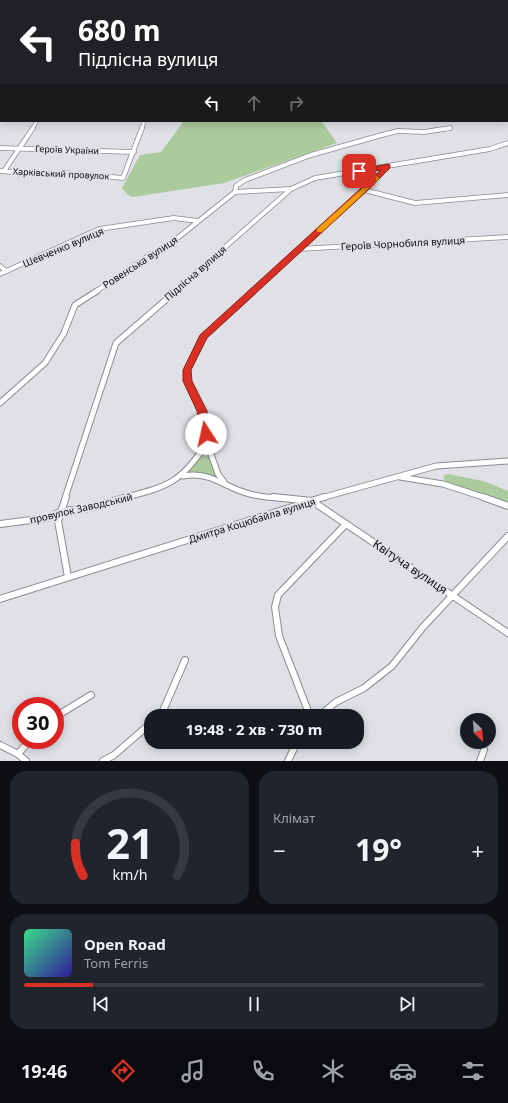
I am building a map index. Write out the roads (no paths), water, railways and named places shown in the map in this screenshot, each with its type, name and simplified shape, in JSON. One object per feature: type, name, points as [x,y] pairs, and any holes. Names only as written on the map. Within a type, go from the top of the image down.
[{"type":"street","points":[[2,171],[36,122]]},
{"type":"street","points":[[134,152],[144,122]]},
{"type":"street","name":"Ровенська вулиця","points":[[0,403],[45,363],[64,333],[75,305],[151,254],[165,248],[235,192],[237,185],[262,172],[377,136],[400,131],[429,131],[450,128]]},
{"type":"street","name":"Підлісна вулиця","points":[[68,577],[58,521],[116,343],[291,189],[316,178],[490,149],[508,142]]},
{"type":"street","name":"Героїв України","points":[[0,148],[134,152]]},
{"type":"street","name":"Харківський провулок","points":[[2,171],[34,174],[64,173],[123,178],[134,152]]},
{"type":"street","points":[[224,482],[218,474],[207,443],[202,411],[188,381],[187,370],[203,336],[364,190],[388,166]]},
{"type":"street","points":[[235,192],[291,189]]},
{"type":"street","points":[[364,190],[415,203],[508,195]]},
{"type":"street","name":"Шевченко вулиця","points":[[0,274],[99,229],[174,218],[198,221]]},
{"type":"street","name":"Героїв Чорнобиля вулиця","points":[[299,249],[508,237]]},
{"type":"street","points":[[0,266],[6,271]]},
{"type":"street","points":[[183,476],[189,470],[207,443]]},
{"type":"street","name":"Дмитра Коцюбайла вулиця","points":[[0,598],[312,501],[436,466],[508,461]]},
{"type":"street","points":[[183,476],[196,474],[224,482],[249,494],[312,501]]},
{"type":"street","name":"провулок Заводський","points":[[0,524],[47,518],[62,511],[86,508],[153,490],[175,482],[183,476]]},
{"type":"street","points":[[397,477],[443,484],[508,506]]},
{"type":"street","name":"Квітуча вулиця","points":[[312,501],[508,633]]},
{"type":"street","points":[[307,709],[279,636],[275,607],[278,595],[346,524]]},
{"type":"street","points":[[328,709],[336,702],[364,688],[392,666],[451,594],[508,536]]},
{"type":"street","points":[[164,709],[185,660]]},
{"type":"street","points":[[64,712],[91,695]]},
{"type":"street","points":[[103,761],[114,755],[144,729]]},
{"type":"street","points":[[0,745],[18,754],[26,761]]},
{"type":"street","points":[[18,754],[22,749]]},
{"type":"street","points":[[288,761],[294,749]]},
{"type":"street","points":[[480,761],[484,750]]}]
